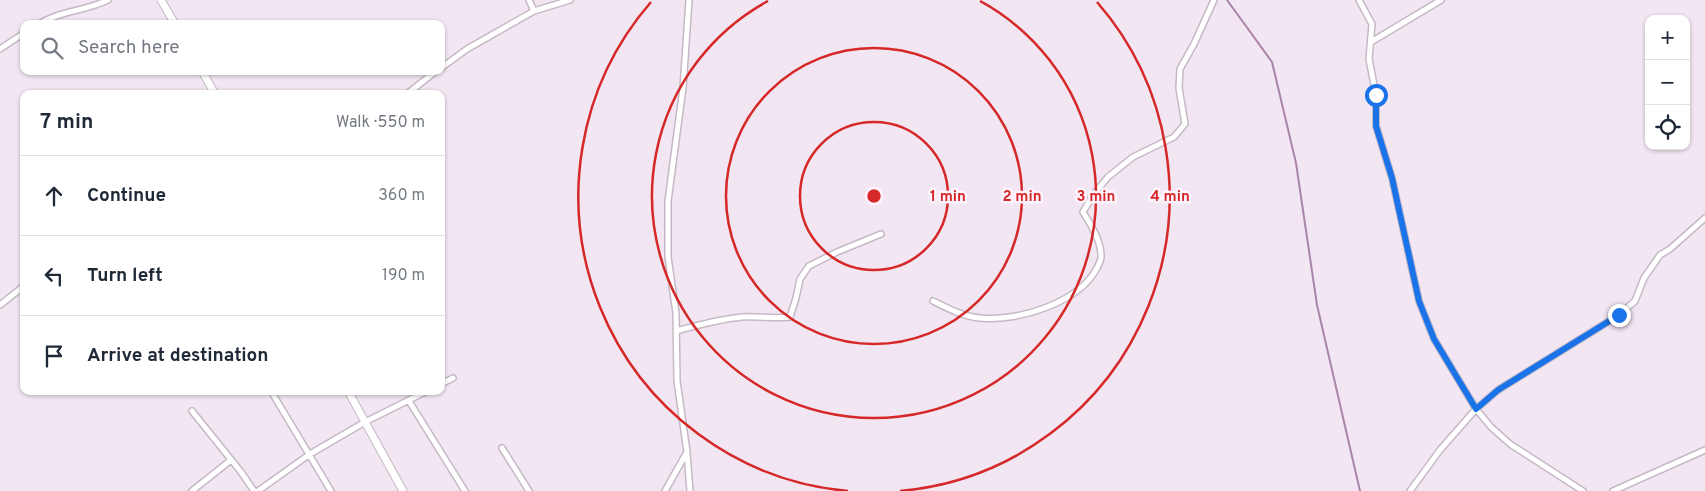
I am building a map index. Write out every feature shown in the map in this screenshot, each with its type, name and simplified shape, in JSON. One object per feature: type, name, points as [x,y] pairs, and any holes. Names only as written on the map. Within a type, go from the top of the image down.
[{"type":"main road","points":[[161,0],[173,20]]},
{"type":"main road","points":[[204,75],[213,90]]},
{"type":"main road","points":[[350,395],[403,491]]},
{"type":"street","points":[[45,20],[108,0]]},
{"type":"street","points":[[530,0],[534,11]]},
{"type":"street","points":[[445,65],[467,49],[534,11],[570,0]]},
{"type":"street","points":[[687,0],[684,88],[668,201],[668,257],[676,313],[677,380],[687,452],[690,491]]},
{"type":"street","points":[[933,301],[953,310],[979,318],[1008,316],[1038,310],[1062,301],[1077,292],[1092,276],[1101,259],[1100,246],[1083,212],[1108,177],[1134,157],[1174,137],[1185,124],[1179,88],[1180,68],[1194,44],[1214,0]]},
{"type":"street","points":[[1360,0],[1372,24],[1369,59],[1376,95],[1376,126],[1392,178],[1419,301],[1434,339],[1476,409],[1491,427],[1510,444],[1583,491]]},
{"type":"street","points":[[1371,42],[1441,0]]},
{"type":"street","points":[[0,49],[20,36]]},
{"type":"street","points":[[412,90],[431,75]]},
{"type":"street","points":[[1410,491],[1440,450],[1476,409],[1498,390],[1619,315],[1635,301],[1644,278],[1660,255],[1670,249],[1705,218]]},
{"type":"street","points":[[676,331],[701,324],[742,317],[775,319],[790,317],[800,279],[809,266],[881,234]]},
{"type":"street","points":[[0,305],[20,289]]},
{"type":"street","points":[[445,382],[453,378]]},
{"type":"street","points":[[273,395],[331,491]]},
{"type":"street","points":[[258,491],[310,454],[365,422],[419,395]]},
{"type":"street","points":[[409,400],[465,491]]},
{"type":"street","points":[[192,411],[254,491]]},
{"type":"street","points":[[502,448],[530,491]]},
{"type":"street","points":[[1613,491],[1705,450]]},
{"type":"street","points":[[665,491],[687,452]]},
{"type":"street","points":[[192,491],[231,460]]},
{"type":"waterway","points":[[1227,0],[1272,62],[1296,163],[1317,305],[1360,491]]},
{"type":"route","points":[[1376,95],[1376,126],[1392,178],[1419,301],[1434,339],[1476,409],[1498,390],[1619,315]]}]
